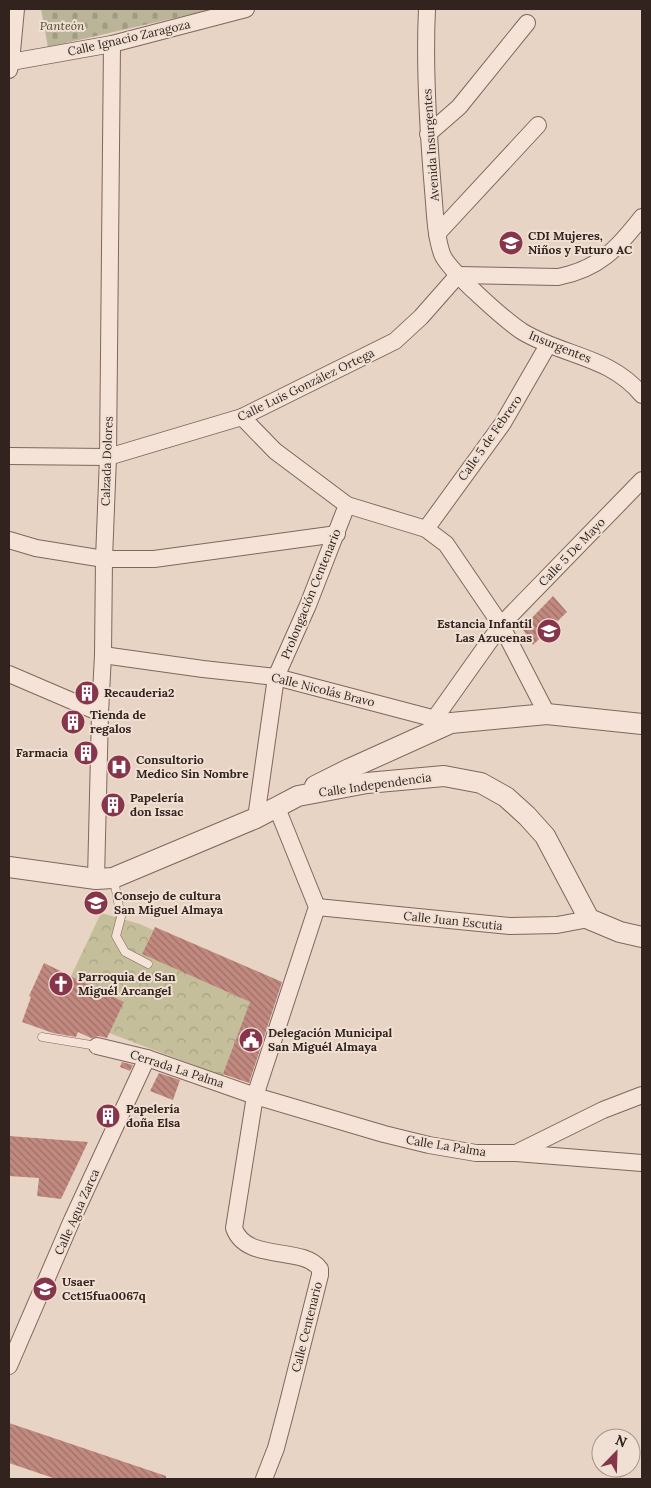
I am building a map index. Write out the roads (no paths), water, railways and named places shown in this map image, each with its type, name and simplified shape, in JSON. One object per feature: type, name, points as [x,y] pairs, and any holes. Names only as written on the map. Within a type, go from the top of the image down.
[{"type":"street","points":[[10,66],[16,9]]},
{"type":"street","name":"Avenida Insurgentes","points":[[428,9],[425,43],[428,134],[438,234],[442,255],[458,275]]},
{"type":"street","name":"Calle Ignacio Zaragoza","points":[[10,66],[112,44],[240,10]]},
{"type":"street","points":[[428,134],[459,108],[528,23]]},
{"type":"street","name":"Calzada Dolores","points":[[105,878],[100,713],[104,655],[104,559],[108,457],[112,44]]},
{"type":"street","points":[[438,234],[538,125]]},
{"type":"street","points":[[458,275],[558,277],[574,274],[593,266],[608,255],[640,224]]},
{"type":"street","name":"Calle Luis González Ortega","points":[[9,456],[108,457],[242,417],[395,341],[421,317],[458,275]]},
{"type":"street","name":"Insurgentes","points":[[458,275],[506,320],[522,332],[548,345],[583,356],[609,367],[636,387],[642,394]]},
{"type":"street","name":"Calle 5 de Febrero","points":[[426,529],[502,423],[548,345]]},
{"type":"street","points":[[242,417],[275,451],[347,505],[426,529],[446,544],[502,625],[547,714]]},
{"type":"street","name":"Calle 5 De Mayo","points":[[443,720],[502,625],[642,480]]},
{"type":"street","name":"Prolongación Centenario","points":[[256,818],[276,677],[337,534],[347,505]]},
{"type":"street","points":[[9,540],[36,548],[104,559],[154,559],[337,534]]},
{"type":"street","name":"Calle Nicolás Bravo","points":[[104,655],[276,677],[443,720]]},
{"type":"street","points":[[9,674],[100,713]]},
{"type":"street","name":"Calle Independencia","points":[[105,878],[256,818],[443,720],[547,714],[642,724]]},
{"type":"street","name":"Calle Independencia","points":[[298,796],[367,783],[409,778],[444,776],[480,783],[506,797],[545,836],[590,919]]},
{"type":"street","points":[[256,1096],[317,907],[277,808]]},
{"type":"street","points":[[9,867],[105,878]]},
{"type":"street","name":"Calle Juan Escutia","points":[[317,907],[510,926],[557,926],[590,919]]},
{"type":"street","points":[[590,919],[620,932],[642,937]]},
{"type":"street","name":"Cerrada La Palma","points":[[97,1046],[147,1058],[256,1096]]},
{"type":"street","name":"Calle Agua Zarca","points":[[9,1366],[72,1220],[147,1058]]},
{"type":"street","points":[[516,1153],[604,1110],[642,1095]]},
{"type":"street","name":"Calle La Palma","points":[[256,1096],[384,1134],[429,1145],[476,1153],[516,1153],[642,1163]]},
{"type":"street","name":"Calle Centenario","points":[[256,1096],[234,1228],[237,1235],[244,1242],[257,1248],[311,1260],[320,1269],[276,1448],[264,1479]]},
{"type":"lane","points":[[105,878],[122,917],[116,936],[125,952],[148,964]]},
{"type":"lane","points":[[42,1037],[97,1046]]},
{"type":"place","name":"CDI Mujeres, Niños y Futuro AC","points":[[511,243]]},
{"type":"place","name":"Estancia Infantil Las Azucenas","points":[[549,631]]},
{"type":"place","name":"Recauderia2","points":[[87,693]]},
{"type":"place","name":"Tienda de regalos","points":[[73,722]]},
{"type":"place","name":"Farmacia","points":[[86,753]]},
{"type":"place","name":"Consultorio Medico Sin Nombre","points":[[119,767]]},
{"type":"place","name":"Papelería don Issac","points":[[113,805]]},
{"type":"place","name":"Consejo de cultura San Miguel Almaya","points":[[96,903]]},
{"type":"place","name":"Parroquia de San Miguél Arcangel","points":[[61,984]]},
{"type":"place","name":"Delegación Municipal San Miguél Almaya","points":[[251,1040]]},
{"type":"place","name":"Papelería doña Elsa","points":[[108,1116]]},
{"type":"place","name":"Usaer Cct15fua0067q","points":[[45,1289]]},
{"type":"park label","name":"Panteón","points":[[62,26]]}]
